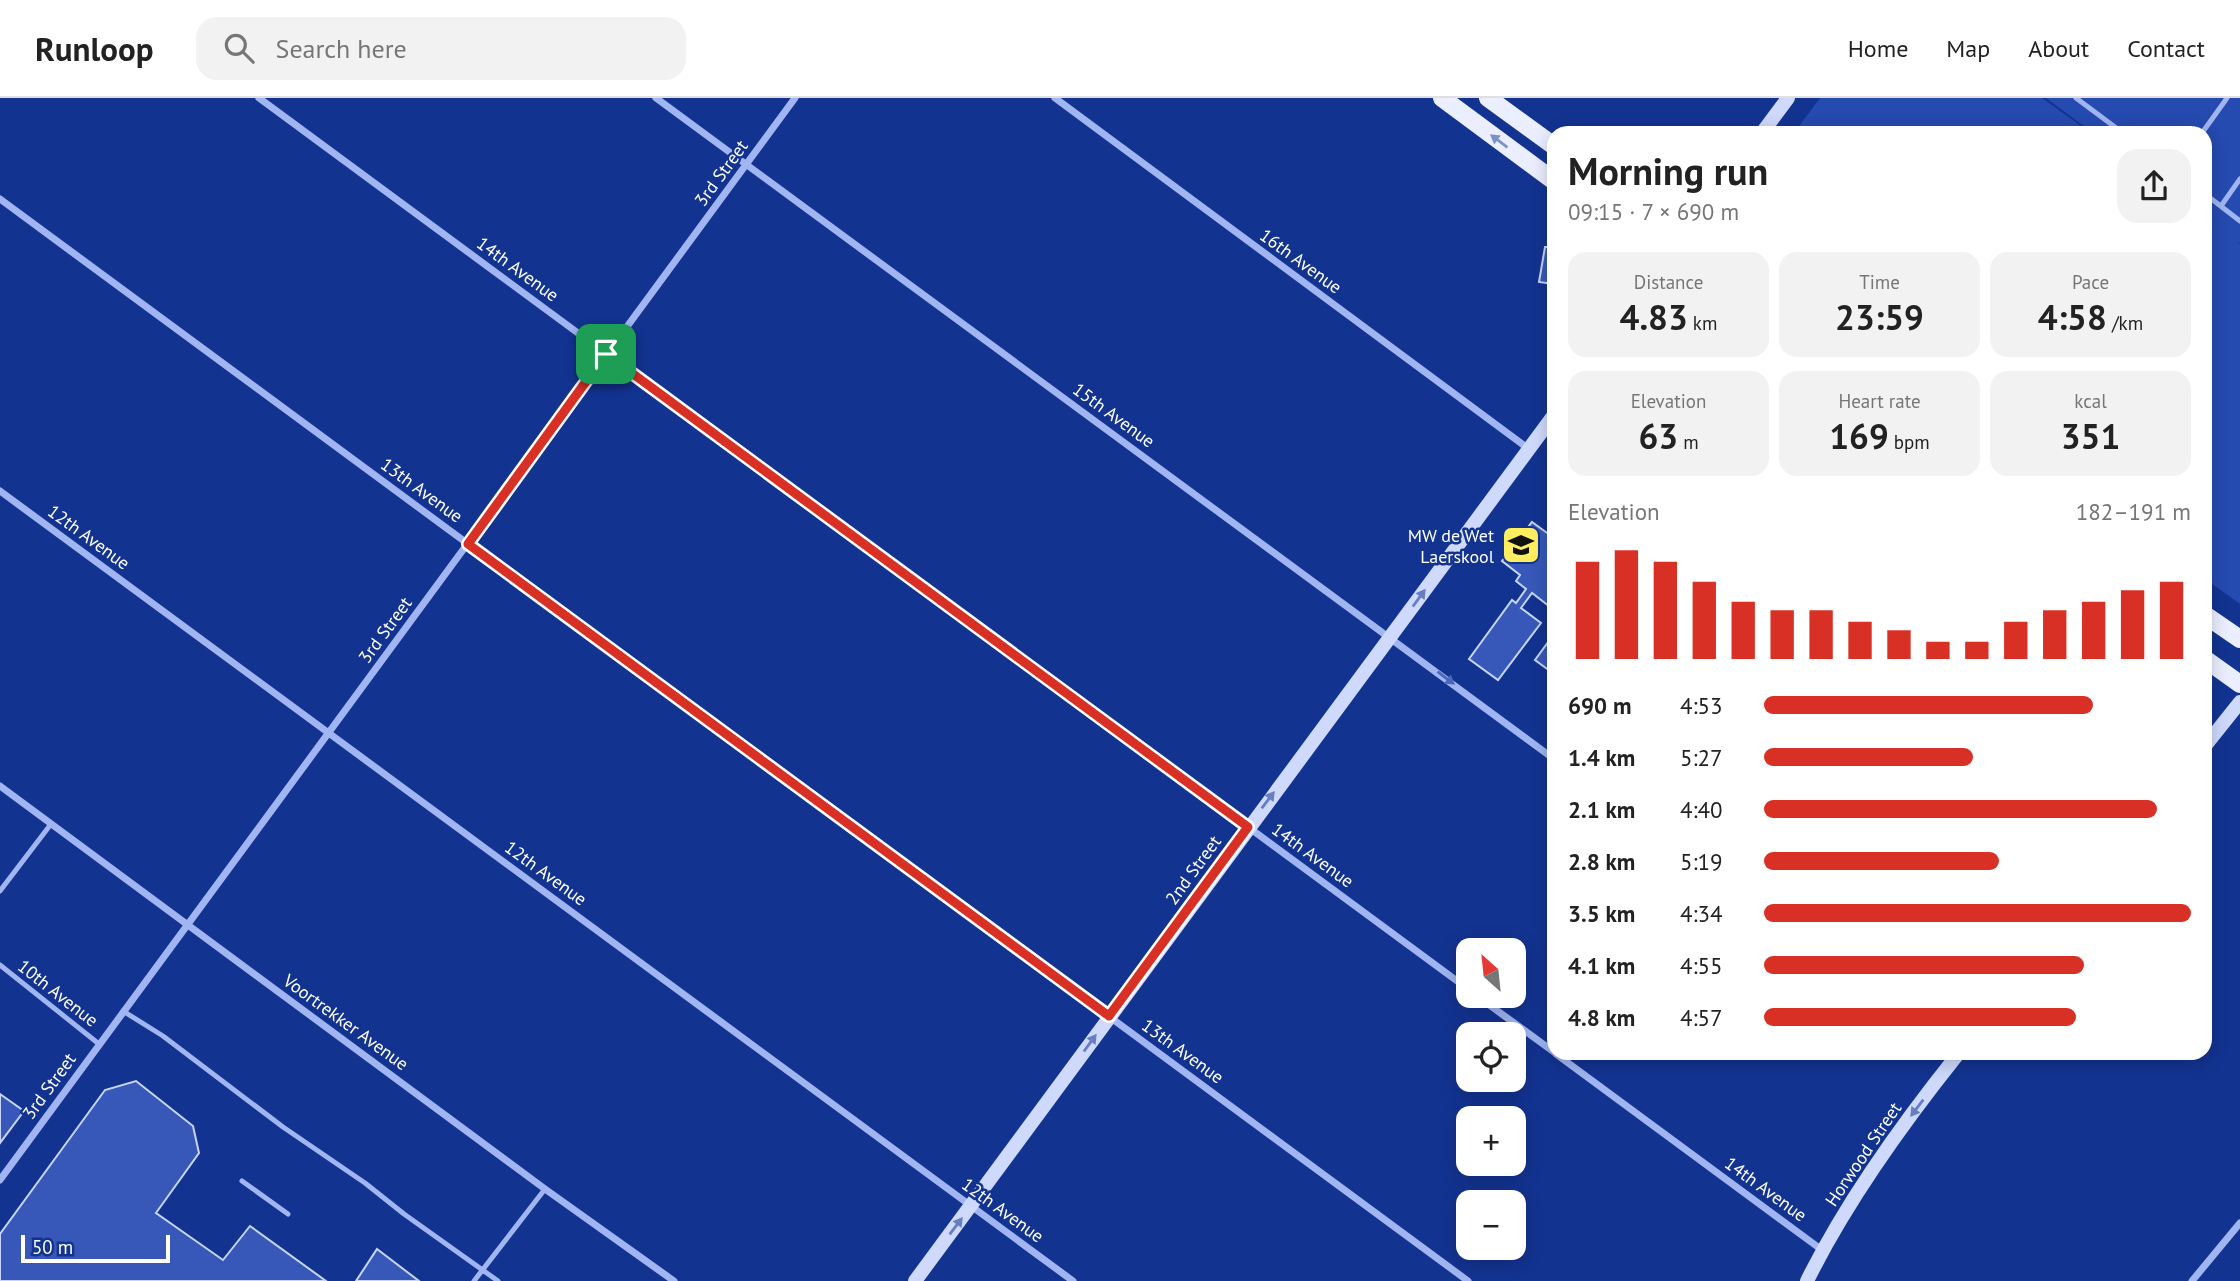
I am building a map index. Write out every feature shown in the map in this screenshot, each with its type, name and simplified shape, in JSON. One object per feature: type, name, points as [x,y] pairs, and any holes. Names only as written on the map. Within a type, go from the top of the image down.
[{"type":"main road","points":[[1442,98],[1547,176]]},
{"type":"main road","points":[[1488,98],[1547,141]]},
{"type":"main road","points":[[1767,126],[1788,98]]},
{"type":"main road","name":"2nd Street","points":[[915,1281],[1547,425]]},
{"type":"main road","points":[[2212,620],[2240,639]]},
{"type":"main road","points":[[2212,664],[2240,684]]},
{"type":"main road","points":[[2212,737],[2240,702]]},
{"type":"main road","name":"Horwood Street","points":[[1807,1281],[1822,1250],[1890,1144],[1950,1060]]},
{"type":"street","name":"14th Avenue","points":[[259,98],[1456,980]]},
{"type":"street","name":"15th Avenue","points":[[656,98],[1547,754]]},
{"type":"street","name":"3rd Street","points":[[0,1180],[795,98]]},
{"type":"street","name":"16th Avenue","points":[[1055,98],[1530,449]]},
{"type":"street","name":"13th Avenue","points":[[0,199],[1468,1281]]},
{"type":"street","name":"12th Avenue","points":[[0,491],[1073,1281]]},
{"type":"street","name":"Voortrekker Avenue","points":[[0,786],[545,1189],[674,1281]]},
{"type":"street","name":"14th Avenue","points":[[1493,1008],[1547,1047]]},
{"type":"street","name":"14th Avenue","points":[[1564,1060],[1822,1250]]},
{"type":"street","points":[[2192,1281],[2240,1223]]},
{"type":"lane","points":[[2076,98],[2114,126]]},
{"type":"lane","points":[[2207,126],[2227,98]]},
{"type":"lane","points":[[2221,206],[2240,179]]},
{"type":"lane","points":[[2212,199],[2240,220]]},
{"type":"lane","points":[[0,891],[51,824]]},
{"type":"lane","name":"10th Avenue","points":[[0,965],[99,1044]]},
{"type":"lane","points":[[123,1010],[163,1036],[498,1281]]},
{"type":"lane","points":[[242,1181],[288,1214]]},
{"type":"lane","points":[[474,1281],[545,1189]]},
{"type":"shaded area","points":[[1820,98],[2042,98],[2081,126],[1799,126]]},
{"type":"shaded area","points":[[2046,98],[2240,98],[2240,243],[2236,241],[2240,244],[2240,604],[2212,584],[2212,126],[2084,126]]},
{"type":"building","points":[[1545,247],[1547,247],[1547,283],[1539,282]]},
{"type":"building","points":[[1532,522],[1547,533],[1547,605],[1532,593],[1521,608],[1541,623],[1498,680],[1469,659],[1512,600],[1516,603],[1526,589],[1516,581],[1520,575],[1502,561]]},
{"type":"building","points":[[1547,644],[1547,669],[1535,660]]},
{"type":"building","points":[[136,1081],[193,1126],[199,1153],[156,1213],[223,1260],[250,1226],[326,1281],[0,1281],[0,1234],[105,1090]]},
{"type":"building","points":[[0,1094],[24,1111],[0,1143]]},
{"type":"building","points":[[377,1249],[419,1281],[356,1281]]},
{"type":"place","name":"MW de Wet Laerskool","points":[[1521,545]]},
{"type":"route","points":[[606,354],[1248,827],[1109,1016],[468,544],[606,354]]}]
